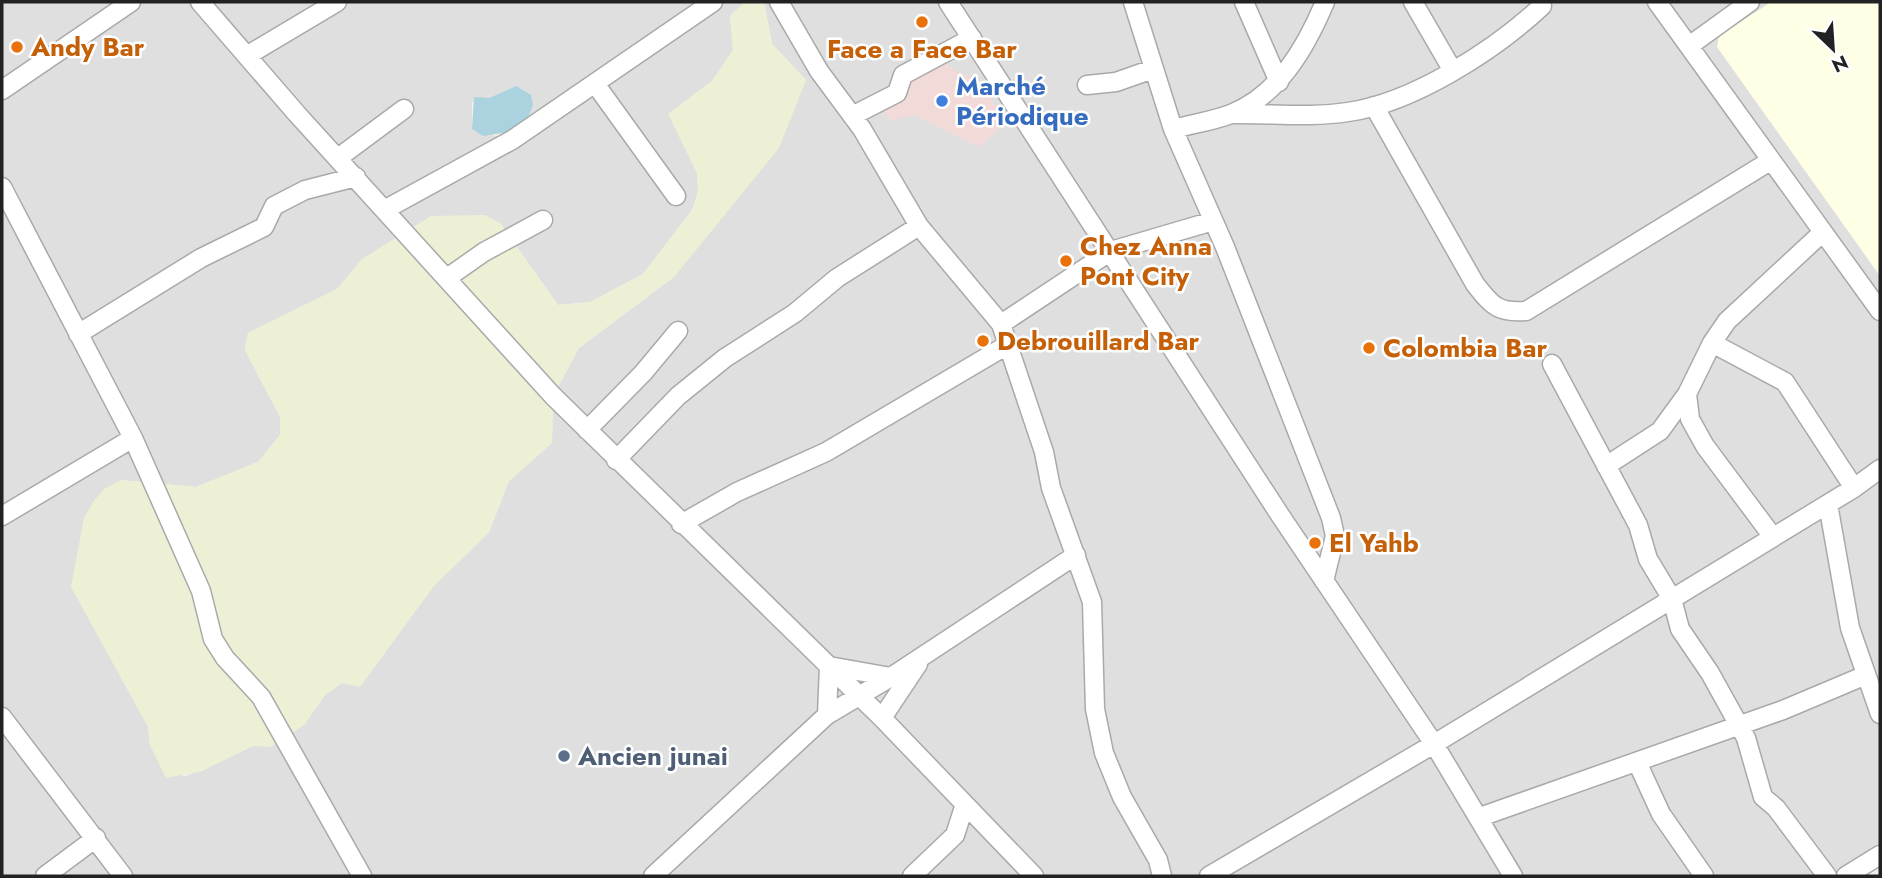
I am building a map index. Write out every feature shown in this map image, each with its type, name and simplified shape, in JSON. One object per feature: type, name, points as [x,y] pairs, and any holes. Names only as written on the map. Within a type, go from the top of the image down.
[{"type":"street","points":[[2,90],[131,2]]},
{"type":"street","points":[[200,2],[338,158],[587,430],[696,539],[883,718],[1034,876]]},
{"type":"street","points":[[248,55],[337,2]]},
{"type":"street","points":[[386,209],[512,141],[596,85],[684,19],[713,2]]},
{"type":"street","points":[[779,2],[819,72],[852,116],[919,226],[1001,324],[1091,602],[1095,709],[1099,733],[1122,797],[1158,860],[1162,876]]},
{"type":"street","points":[[947,2],[1434,744],[1480,817],[1512,876]]},
{"type":"street","points":[[1133,2],[1173,129],[1213,221],[1331,518],[1335,536],[1324,580]]},
{"type":"street","points":[[1244,2],[1279,82]]},
{"type":"street","points":[[1173,129],[1231,114],[1260,99],[1279,82],[1315,26],[1325,2]]},
{"type":"street","points":[[1413,2],[1453,71]]},
{"type":"street","points":[[1657,2],[1880,311]]},
{"type":"street","points":[[1689,46],[1750,2]]},
{"type":"street","points":[[1231,114],[1336,114],[1374,106],[1453,71],[1497,46],[1542,6]]},
{"type":"street","points":[[852,116],[897,93],[903,75],[912,69],[972,38]]},
{"type":"street","points":[[1087,85],[1116,82],[1153,69]]},
{"type":"street","points":[[596,85],[676,196]]},
{"type":"street","points":[[1374,106],[1475,285],[1489,302],[1506,312],[1526,311],[1770,160]]},
{"type":"street","points":[[338,158],[404,109]]},
{"type":"street","points":[[78,334],[201,258],[264,227],[274,206],[305,190],[356,177]]},
{"type":"street","points":[[2,187],[133,438],[201,591],[214,639],[225,658],[261,698],[362,876]]},
{"type":"street","points":[[447,278],[484,252],[543,220]]},
{"type":"street","points":[[1001,324],[1111,251],[1213,221]]},
{"type":"street","points":[[616,460],[678,396],[725,358],[795,313],[837,278],[919,226]]},
{"type":"street","points":[[1606,466],[1660,431],[1687,394],[1712,343],[1748,299],[1823,232]]},
{"type":"street","points":[[587,430],[643,373],[678,331]]},
{"type":"street","points":[[1712,343],[1785,382],[1854,488]]},
{"type":"street","points":[[681,524],[737,492],[826,452],[1009,344]]},
{"type":"street","points":[[1552,364],[1639,525],[1648,559],[1672,599],[1680,629],[1740,726],[1763,797],[1776,808],[1827,876]]},
{"type":"street","points":[[1687,394],[1690,419],[1705,446],[1773,537]]},
{"type":"street","points":[[1674,409],[1690,419]]},
{"type":"street","points":[[2,516],[133,438]]},
{"type":"street","points":[[1209,876],[1434,744],[1854,488],[1880,469]]},
{"type":"street","points":[[1828,504],[1841,593],[1880,715]]},
{"type":"street","points":[[696,539],[700,515]]},
{"type":"street","points":[[653,876],[827,715],[891,677],[1076,555]]},
{"type":"street","points":[[883,718],[924,655]]},
{"type":"street","points":[[829,666],[891,677]]},
{"type":"street","points":[[827,715],[829,666]]},
{"type":"street","points":[[1480,817],[1740,726],[1866,675]]},
{"type":"street","points":[[2,717],[123,876]]},
{"type":"street","points":[[1637,762],[1661,814],[1704,876]]},
{"type":"street","points":[[912,876],[955,835],[965,804]]},
{"type":"street","points":[[45,876],[96,838]]},
{"type":"street","points":[[1846,876],[1880,855]]},
{"type":"shaded area","points":[[2,2],[745,2],[730,16],[734,50],[712,81],[669,114],[697,173],[698,192],[692,210],[643,274],[590,302],[558,305],[500,223],[363,259],[337,289],[248,333],[245,350],[280,417],[280,435],[258,462],[196,487],[121,480],[150,745],[184,777],[253,746],[271,746],[304,725],[325,695],[342,683],[360,686],[433,587],[489,532],[509,481],[552,443],[553,396],[579,348],[674,277],[806,80],[772,44],[764,2],[1880,2],[1880,858],[1851,876],[2,876]],"holes":[[[516,86],[519,132],[496,136],[472,129],[472,102]]]},
{"type":"shaded area","points":[[745,2],[764,2],[772,44],[806,80],[779,148],[674,277],[579,348],[553,396],[552,443],[509,481],[489,532],[433,587],[360,687],[342,683],[325,695],[304,725],[271,747],[253,746],[202,771],[166,778],[150,745],[148,727],[71,587],[84,518],[93,502],[104,489],[121,480],[196,487],[258,462],[280,435],[280,417],[245,350],[248,333],[337,289],[362,259],[431,216],[485,215],[500,223],[558,305],[590,302],[643,274],[692,210],[698,192],[697,173],[668,114],[712,81],[733,50],[730,16]]},
{"type":"shaded area","points":[[1771,2],[1880,2],[1880,276],[1717,47],[1719,36]]},
{"type":"shaded area","name":"Marché Périodique","points":[[942,61],[957,73],[969,76],[1005,115],[996,132],[979,147],[914,115],[892,120],[887,117],[883,105],[907,81]]},
{"type":"water","points":[[516,86],[531,95],[533,105],[523,130],[483,136],[472,129],[474,97],[489,98]]},
{"type":"place","name":"Face a Face Bar","points":[[922,22]]},
{"type":"place","name":"Andy Bar","points":[[17,47]]},
{"type":"place","name":"Marché Périodique","points":[[942,101]]},
{"type":"place","name":"Chez Anna Pont City","points":[[1066,261]]},
{"type":"place","name":"Debrouillard Bar","points":[[983,341]]},
{"type":"place","name":"Colombia Bar","points":[[1369,348]]},
{"type":"place","name":"El Yahb","points":[[1315,543]]},
{"type":"place","name":"Ancien junai","points":[[564,756]]}]
